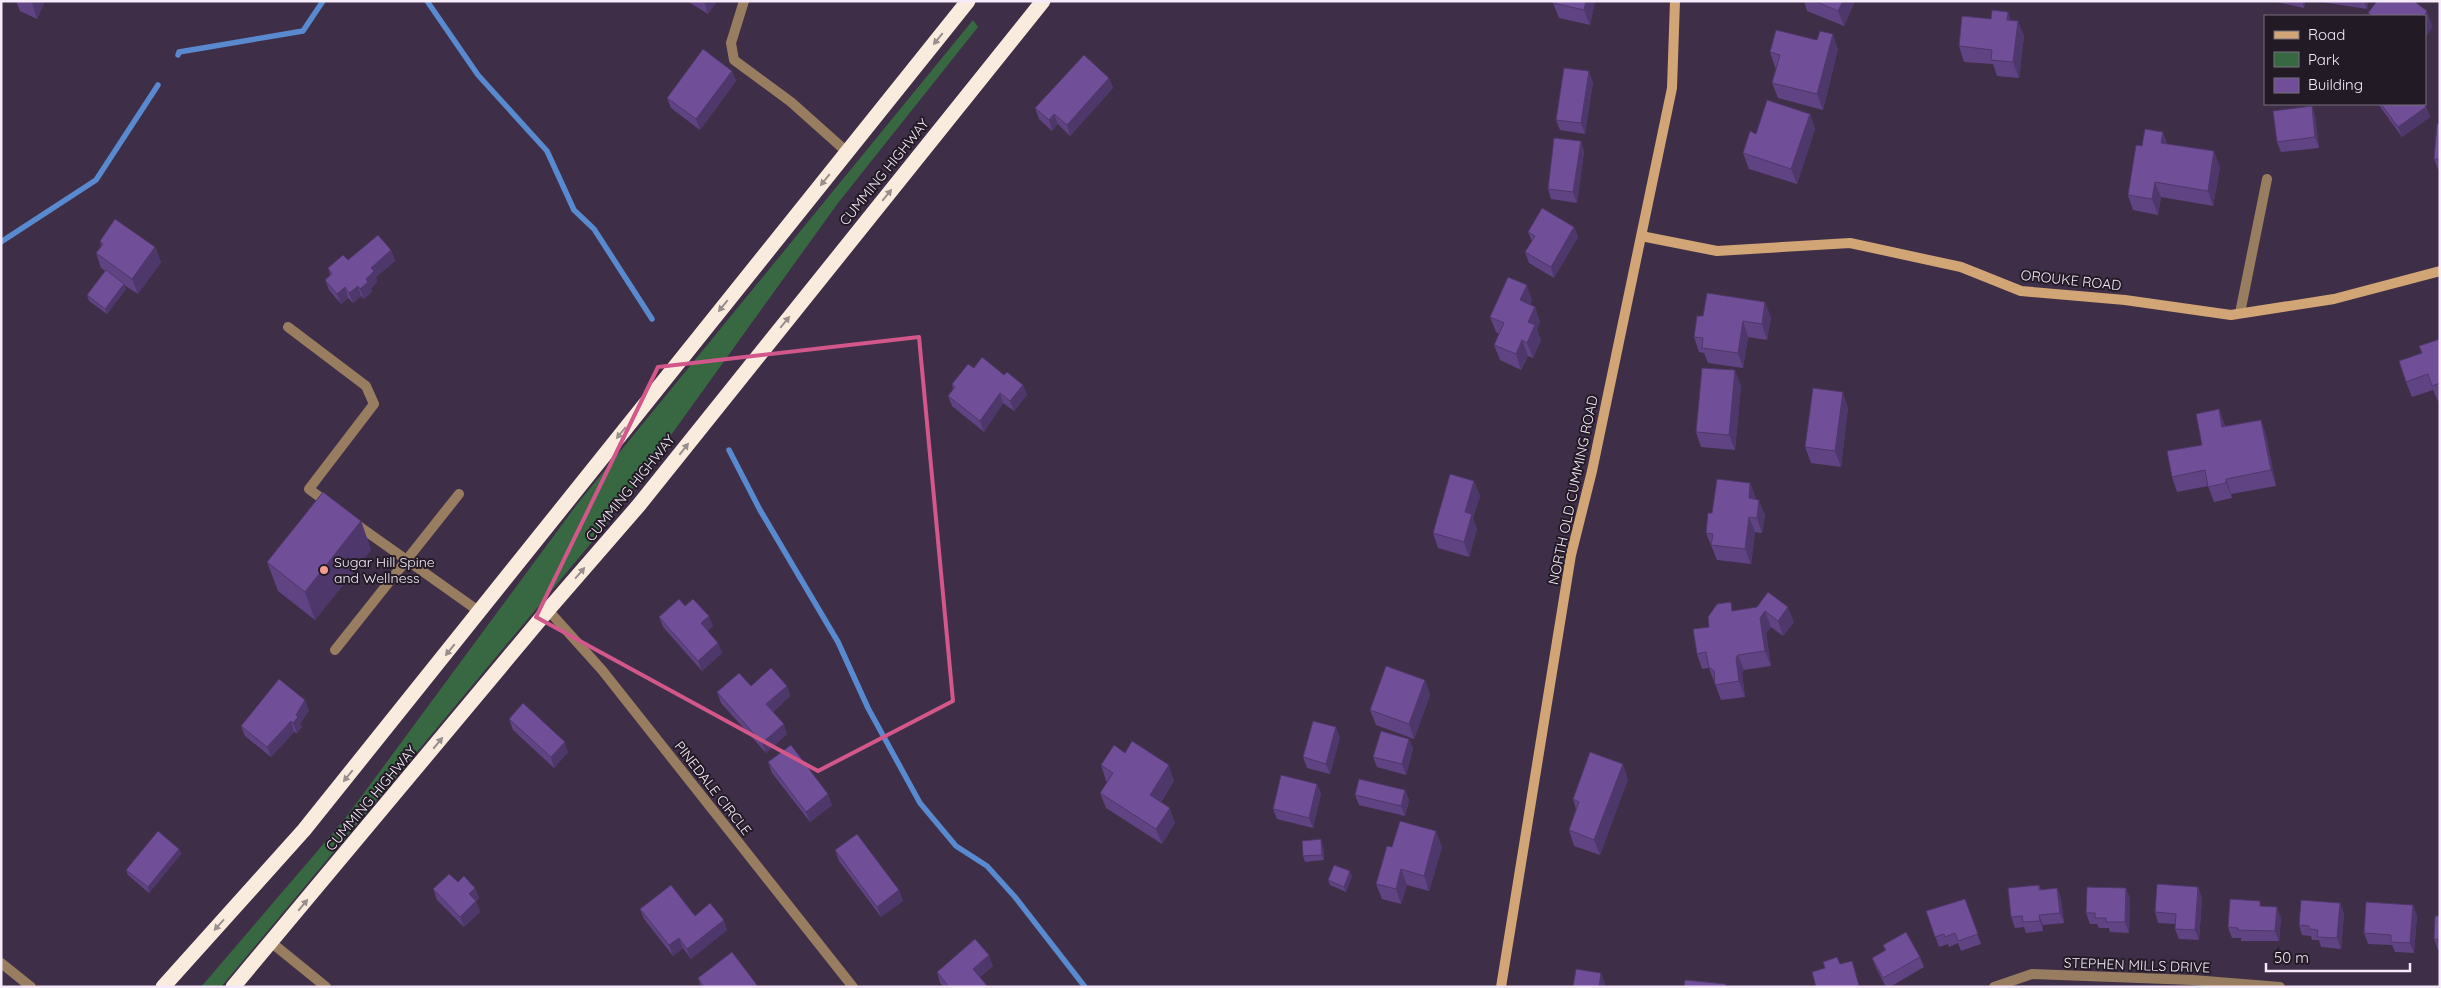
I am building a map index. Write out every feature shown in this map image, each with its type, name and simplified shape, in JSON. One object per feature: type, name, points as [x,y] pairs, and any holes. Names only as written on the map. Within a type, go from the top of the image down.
[{"type":"highway","points":[[163,987],[304,830],[968,1]]},
{"type":"highway","name":"CUMMING HIGHWAY","points":[[233,987],[272,943],[548,610],[639,505],[1043,1]]},
{"type":"street","points":[[744,1],[731,43],[734,60],[791,102],[847,152]]},
{"type":"street","name":"NORTH OLD CUMMING ROAD","points":[[1502,987],[1572,555],[1592,471],[1672,88],[1675,1]]},
{"type":"street","points":[[2240,313],[2267,179]]},
{"type":"street","name":"OROUKE ROAD","points":[[1641,236],[1717,251],[1850,243],[1961,267],[2021,291],[2125,300],[2231,315],[2334,299],[2440,271]]},
{"type":"street","points":[[288,327],[366,386],[374,404],[309,489],[406,562],[480,612]]},
{"type":"street","points":[[335,650],[459,494]]},
{"type":"street","name":"PINEDALE CIRCLE","points":[[548,610],[602,670],[853,987]]},
{"type":"street","points":[[272,943],[326,987]]},
{"type":"street","points":[[1,963],[31,987]]},
{"type":"street","name":"STEPHEN MILLS DRIVE","points":[[1994,987],[2032,974],[2280,987]]},
{"type":"highlighted area","points":[[919,337],[953,701],[818,771],[536,617],[658,367]]},
{"type":"green space","points":[[973,20],[978,27],[838,203],[607,524],[221,987],[201,987],[344,820],[578,503]]},
{"type":"building","points":[[1553,1],[1586,1],[1584,10],[1553,3]]},
{"type":"building","points":[[1815,1],[1843,1],[1838,11]]},
{"type":"building","points":[[2377,1],[2414,1],[2427,11],[2425,15],[2371,15],[2368,13]]},
{"type":"building","points":[[1992,10],[2008,12],[2007,20],[2018,21],[2013,62],[1991,60],[1992,50],[1959,46],[1962,16],[1991,19]]},
{"type":"building","points":[[1776,30],[1817,40],[1820,31],[1833,34],[1817,94],[1772,83],[1780,55],[1770,52]]},
{"type":"building","points":[[703,49],[732,71],[696,119],[667,98]]},
{"type":"building","points":[[1084,55],[1109,78],[1067,125],[1054,114],[1049,120],[1035,108]]},
{"type":"building","points":[[1564,68],[1589,71],[1581,123],[1556,120]]},
{"type":"building","points":[[1767,100],[1810,114],[1791,169],[1743,153],[1750,131],[1756,134]]},
{"type":"building","points":[[2382,105],[2425,105],[2426,107],[2398,127]]},
{"type":"building","points":[[2312,106],[2315,137],[2277,142],[2273,111]]},
{"type":"building","points":[[2437,124],[2440,124],[2440,159],[2434,159]]},
{"type":"building","points":[[2145,129],[2163,132],[2161,143],[2214,151],[2208,191],[2155,182],[2152,199],[2128,195],[2136,145],[2142,146]]},
{"type":"building","points":[[1554,138],[1581,141],[1573,192],[1548,189]]},
{"type":"building","points":[[1542,208],[1574,227],[1551,267],[1525,252],[1535,236],[1528,232]]},
{"type":"building","points":[[115,219],[155,247],[132,279],[96,253],[103,244],[100,241]]},
{"type":"building","points":[[378,235],[391,250],[371,268],[374,271],[366,279],[368,282],[360,289],[358,286],[349,293],[345,287],[337,294],[325,280],[332,274],[328,268],[343,255],[348,260]]},
{"type":"building","points":[[106,270],[124,284],[105,309],[87,295]]},
{"type":"building","points":[[1508,277],[1527,285],[1520,300],[1535,307],[1528,322],[1535,325],[1527,343],[1522,340],[1516,354],[1494,345],[1504,323],[1490,317]]},
{"type":"building","points":[[1707,293],[1765,302],[1762,324],[1743,321],[1738,353],[1702,348],[1703,338],[1694,337],[1697,316],[1703,316]]},
{"type":"building","points":[[2440,339],[2440,383],[2432,386],[2428,374],[2406,382],[2399,361],[2422,353],[2419,346]]},
{"type":"building","points":[[982,357],[1004,375],[1007,372],[1023,385],[1010,401],[1000,393],[980,421],[948,396],[955,387],[952,384],[968,364],[974,368]]},
{"type":"building","points":[[1702,368],[1735,370],[1729,435],[1696,432]]},
{"type":"building","points":[[1813,388],[1843,392],[1835,451],[1805,447]]},
{"type":"building","points":[[2219,409],[2222,427],[2261,420],[2271,470],[2226,479],[2226,483],[2208,487],[2205,470],[2172,477],[2167,451],[2202,445],[2196,414]]},
{"type":"building","points":[[1450,474],[1474,481],[1465,512],[1472,514],[1464,542],[1433,533]]},
{"type":"building","points":[[1717,479],[1750,483],[1749,498],[1759,500],[1757,518],[1749,517],[1745,549],[1711,545],[1713,534],[1706,533],[1708,513],[1712,513]]},
{"type":"building","points":[[323,492],[361,521],[305,592],[267,562]]},
{"type":"building","points":[[1768,592],[1788,607],[1778,621],[1765,611],[1760,618],[1765,651],[1738,655],[1736,658],[1739,681],[1715,685],[1714,671],[1709,667],[1706,652],[1697,654],[1693,629],[1709,627],[1708,617],[1717,604],[1731,602],[1732,611],[1757,607]]},
{"type":"building","points":[[679,599],[685,606],[693,599],[709,616],[701,623],[718,643],[698,661],[659,617]]},
{"type":"building","points":[[1386,666],[1425,680],[1409,724],[1370,710]]},
{"type":"building","points":[[771,668],[787,686],[766,704],[784,724],[762,743],[717,692],[739,673],[751,686]]},
{"type":"building","points":[[279,679],[305,700],[296,715],[298,717],[293,723],[291,721],[267,747],[241,726]]},
{"type":"building","points":[[523,703],[565,742],[551,757],[509,719]]},
{"type":"building","points":[[1313,721],[1336,727],[1326,764],[1303,757]]},
{"type":"building","points":[[1381,731],[1409,739],[1402,764],[1373,757]]},
{"type":"building","points":[[1132,741],[1169,765],[1150,795],[1170,808],[1156,829],[1100,793],[1113,773],[1101,765],[1114,745],[1125,753]]},
{"type":"building","points":[[791,745],[828,794],[806,812],[768,762]]},
{"type":"building","points":[[1590,752],[1623,764],[1594,840],[1569,830],[1579,802],[1573,799]]},
{"type":"building","points":[[1281,775],[1317,784],[1309,818],[1273,809]]},
{"type":"building","points":[[1359,779],[1405,790],[1401,806],[1355,795]]},
{"type":"building","points":[[1400,821],[1436,831],[1424,876],[1401,869],[1396,889],[1376,884],[1387,846],[1392,847]]},
{"type":"building","points":[[158,831],[179,849],[148,887],[126,870]]},
{"type":"building","points":[[857,834],[899,890],[877,907],[835,850]]},
{"type":"building","points":[[1321,839],[1322,855],[1303,856],[1302,841]]},
{"type":"building","points":[[1334,865],[1350,871],[1344,887],[1328,880]]},
{"type":"building","points":[[449,874],[458,882],[464,876],[475,888],[469,894],[476,901],[460,917],[433,889]]},
{"type":"building","points":[[2157,884],[2198,887],[2195,930],[2175,929],[2176,914],[2155,912]]},
{"type":"building","points":[[671,885],[695,916],[710,903],[724,920],[687,949],[679,938],[669,945],[640,909]]},
{"type":"building","points":[[2039,885],[2039,890],[2057,888],[2060,913],[2039,915],[2040,921],[2023,922],[2022,916],[2011,917],[2008,888]]},
{"type":"building","points":[[2087,887],[2126,888],[2125,922],[2106,922],[2106,918],[2095,918],[2095,913],[2086,913]]},
{"type":"building","points":[[1965,899],[1978,934],[1958,941],[1955,933],[1945,937],[1944,934],[1935,937],[1926,911]]},
{"type":"building","points":[[2230,899],[2260,901],[2260,906],[2277,907],[2275,931],[2238,930],[2238,928],[2228,927]]},
{"type":"building","points":[[2301,900],[2340,903],[2337,938],[2317,937],[2318,930],[2309,929],[2309,926],[2299,925]]},
{"type":"building","points":[[2366,902],[2413,905],[2410,943],[2391,942],[2391,935],[2364,933]]},
{"type":"building","points":[[2435,916],[2440,916],[2440,940],[2434,939]]},
{"type":"building","points":[[1906,932],[1920,957],[1883,978],[1872,958],[1886,950],[1883,945]]},
{"type":"building","points":[[975,939],[989,955],[973,969],[988,987],[949,987],[937,972]]},
{"type":"building","points":[[732,952],[757,985],[755,987],[704,987],[698,978]]},
{"type":"building","points":[[1837,957],[1840,964],[1852,961],[1859,985],[1856,987],[1816,987],[1812,972],[1825,968],[1823,962]]},
{"type":"building","points":[[1576,969],[1601,973],[1599,987],[1573,987]]},
{"type":"building","points":[[1685,980],[1726,984],[1726,987],[1684,987]]},
{"type":"waterway","points":[[178,55],[179,52],[303,31],[323,1]]},
{"type":"waterway","points":[[427,1],[478,75],[547,151],[574,210],[594,229],[652,319]]},
{"type":"waterway","points":[[1,242],[96,180],[158,85]]},
{"type":"waterway","points":[[729,450],[760,510],[838,642],[868,708],[920,803],[956,846],[987,866],[1015,897],[1085,987]]},
{"type":"place","name":"Sugar Hill Spine and Wellness","points":[[324,570]]}]
